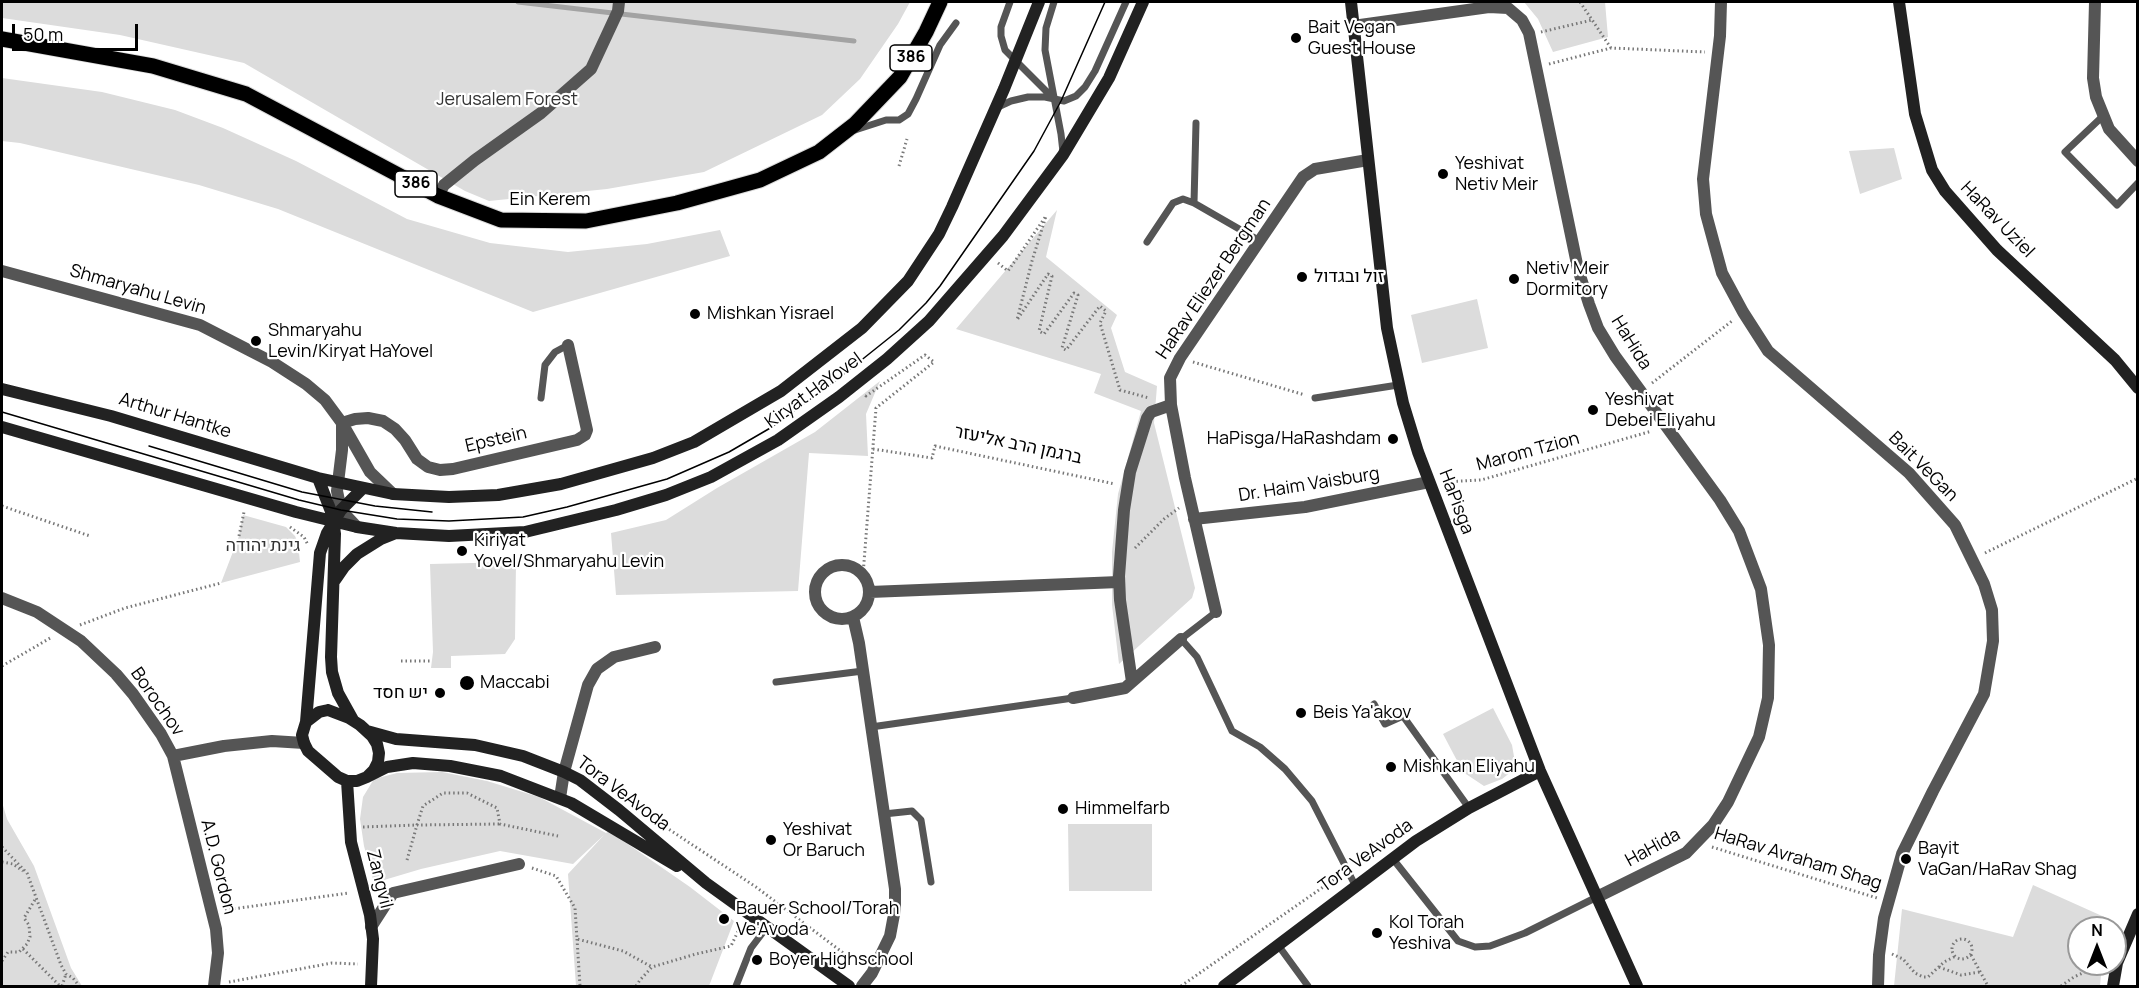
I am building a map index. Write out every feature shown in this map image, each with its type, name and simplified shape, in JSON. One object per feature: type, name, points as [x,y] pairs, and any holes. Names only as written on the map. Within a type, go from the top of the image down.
[{"type":"main road","name":"Ein Kerem","points":[[2,39],[153,66],[246,94],[438,196],[501,220],[586,221],[677,203],[760,180],[819,152],[872,108],[900,77],[940,2]]},
{"type":"street","points":[[438,196],[444,185],[541,113],[591,69],[618,11],[619,2]]},
{"type":"street","name":"Kiryat HaYovel","points":[[336,483],[393,494],[449,497],[527,491],[606,473],[694,442],[781,391],[862,328],[908,281],[939,234],[996,108],[1039,2]]},
{"type":"street","name":"Kiryat HaYovel","points":[[333,522],[396,533],[449,536],[525,532],[616,510],[666,495],[711,477],[778,440],[857,382],[929,321],[986,255],[1063,155],[1108,78],[1143,2]]},
{"type":"street","name":"HaPisga","points":[[1351,2],[1387,328],[1398,385],[1429,482],[1540,771],[1637,987]]},
{"type":"street","name":"Bait VeGan","points":[[1721,2],[1718,53],[1703,178],[1706,214],[1722,273],[1768,351],[1909,473],[1955,525],[1984,584],[1992,610],[1993,641],[1984,694],[1932,791],[1902,854],[1888,902],[1878,987]]},
{"type":"street","name":"HaRav Uziel","points":[[1899,2],[1915,114],[1932,170],[1945,191],[1997,250],[2115,360],[2138,388]]},
{"type":"street","points":[[2095,2],[2093,78],[2103,117],[2109,129],[2138,161]]},
{"type":"street","points":[[2093,52],[2104,2]]},
{"type":"street","name":"HaHida","points":[[1353,26],[1489,7],[1508,8],[1522,20],[1529,35],[1578,269],[1598,328],[1615,357],[1720,500],[1739,531],[1761,589],[1769,645],[1768,698],[1759,737],[1728,802],[1713,825],[1686,853],[1666,865],[1597,897]]},
{"type":"street","name":"HaRav Eliezer Bergman","points":[[1216,612],[1190,501],[1171,405],[1170,378],[1180,358],[1303,177],[1316,169],[1368,160]]},
{"type":"street","name":"Shmaryahu Levin","points":[[2,271],[200,325],[272,362],[306,384],[325,400],[342,423],[370,472],[393,494]]},
{"type":"street","name":"Epstein","points":[[342,423],[368,418],[383,421],[405,440],[417,459],[428,467],[440,470],[453,469],[577,440],[585,435],[587,430],[568,345]]},
{"type":"street","name":"Arthur Hantke","points":[[2,389],[111,416],[336,483]]},
{"type":"street","points":[[1132,682],[1119,582],[1124,510],[1130,472],[1151,412],[1171,405]]},
{"type":"street","points":[[342,423],[342,450],[336,483],[341,510],[357,527]]},
{"type":"street","points":[[2,427],[333,522]]},
{"type":"street","points":[[318,478],[333,522],[336,544],[332,672],[338,693],[353,720]]},
{"type":"street","name":"Dr. Haim Vaisburg","points":[[1194,519],[1305,507],[1429,482]]},
{"type":"street","points":[[306,722],[319,711],[328,710],[353,720],[367,731],[377,744],[378,762],[374,770],[367,777],[357,781],[347,781],[308,751],[303,743],[302,735],[306,722],[320,553],[333,522],[341,510],[363,489]]},
{"type":"street","points":[[335,581],[344,567],[357,554],[381,539],[396,533]]},
{"type":"street","points":[[838,565],[847,565],[863,574],[870,592],[864,609],[853,617],[840,620],[824,613],[818,606],[815,589],[822,573],[838,565]]},
{"type":"street","points":[[870,592],[1119,582]]},
{"type":"street","name":"Borochov","points":[[2,598],[37,612],[66,629],[99,657],[133,694],[161,734],[173,756],[233,745],[272,741],[303,743]]},
{"type":"street","points":[[853,617],[895,889],[895,909],[890,936],[872,973],[862,987]]},
{"type":"street","points":[[1073,698],[1125,688],[1181,639]]},
{"type":"street","points":[[560,798],[564,772],[588,685],[597,669],[614,657],[655,647]]},
{"type":"street","name":"Tora VeAvoda","points":[[367,731],[396,739],[475,745],[523,756],[580,780],[706,883],[849,987]]},
{"type":"street","name":"A.D. Gordon","points":[[173,756],[211,911],[218,953],[214,985]]},
{"type":"street","name":"Tora VeAvoda","points":[[367,777],[387,767],[413,763],[450,766],[501,776],[560,798],[593,814],[706,883]]},
{"type":"street","name":"Tora VeAvoda","points":[[1224,987],[1355,885],[1439,826],[1540,771]]},
{"type":"street","name":"Zangvil","points":[[347,781],[350,828],[371,927],[371,987]]},
{"type":"street","points":[[371,927],[393,893],[519,864]]},
{"type":"street","points":[[2114,981],[2124,944],[2138,914]]},
{"type":"lane","points":[[1010,2],[1001,27],[1005,51],[1015,63],[1059,101],[1069,100],[1085,87],[1126,2]]},
{"type":"lane","points":[[1054,2],[1045,38],[1063,155]]},
{"type":"lane","points":[[872,108],[886,120],[895,122],[908,114],[940,45],[956,24]]},
{"type":"lane","points":[[996,108],[1028,97],[1053,98]]},
{"type":"lane","points":[[2103,117],[2065,152],[2117,205],[2138,183]]},
{"type":"lane","points":[[837,139],[858,128],[886,120]]},
{"type":"lane","points":[[1194,203],[1196,123]]},
{"type":"lane","points":[[1147,242],[1173,202],[1183,199],[1260,241]]},
{"type":"lane","points":[[541,398],[545,365],[555,352],[568,345]]},
{"type":"lane","points":[[1316,398],[1398,385]]},
{"type":"lane","points":[[1216,612],[1181,639],[1197,657],[1232,731],[1260,747],[1286,769],[1312,801],[1355,885]]},
{"type":"lane","points":[[776,682],[863,671]]},
{"type":"lane","points":[[871,727],[1073,698]]},
{"type":"lane","points":[[1374,704],[1385,724],[1404,716],[1469,808]]},
{"type":"lane","points":[[884,814],[912,812],[921,820],[931,882]]},
{"type":"lane","points":[[1393,859],[1458,941],[1475,947],[1490,946],[1525,933],[1597,897]]},
{"type":"lane","points":[[736,987],[752,948],[767,927]]},
{"type":"lane","points":[[1278,945],[1308,987]]},
{"type":"path","points":[[1580,2],[1611,48]]},
{"type":"path","points":[[1529,35],[1592,20]]},
{"type":"path","points":[[1536,67],[1611,48],[1718,53]]},
{"type":"path","points":[[899,166],[907,139]]},
{"type":"path","points":[[986,255],[1008,271],[1046,216],[1017,320],[1048,274],[1052,276],[1039,332],[1044,334],[1074,293],[1078,295],[1062,348],[1066,350],[1100,306],[1106,311],[1100,323],[1120,390],[1171,405]]},
{"type":"path","points":[[1641,391],[1743,312]]},
{"type":"path","points":[[857,382],[866,396],[925,355],[934,362],[876,408],[863,574]]},
{"type":"path","points":[[1180,358],[1316,398]]},
{"type":"path","name":"Marom Tzion","points":[[1429,482],[1481,480],[1666,427]]},
{"type":"path","name":"ברגמן הרב אליעזר","points":[[873,449],[932,458],[935,446],[1129,487]]},
{"type":"path","points":[[1973,559],[2138,478]]},
{"type":"path","points":[[1131,553],[1164,519],[1190,501]]},
{"type":"path","points":[[2,506],[90,536]]},
{"type":"path","points":[[239,536],[244,512]]},
{"type":"path","points":[[292,527],[304,537],[308,551],[320,553]]},
{"type":"path","points":[[2,666],[66,629],[125,609],[221,583]]},
{"type":"path","points":[[401,661],[432,661]]},
{"type":"path","points":[[406,860],[423,806],[443,793],[467,793],[497,808],[500,824]]},
{"type":"path","points":[[649,816],[756,887],[846,955]]},
{"type":"path","points":[[350,828],[500,824],[558,836]]},
{"type":"path","name":"HaRav Avraham Shag","points":[[1698,842],[1888,902]]},
{"type":"path","points":[[1181,987],[1385,845]]},
{"type":"path","points":[[2,847],[27,873],[66,974],[73,978],[79,987]]},
{"type":"path","points":[[2,854],[6,851]]},
{"type":"path","points":[[2,862],[13,864],[27,873]]},
{"type":"path","points":[[519,864],[556,876],[575,908],[579,987]]},
{"type":"path","points":[[211,911],[364,891]]},
{"type":"path","points":[[2,961],[8,952],[13,953],[23,949],[30,937],[29,925],[24,918],[36,898]]},
{"type":"path","points":[[636,987],[652,967],[731,946],[747,913]]},
{"type":"path","points":[[577,939],[623,951],[652,967]]},
{"type":"path","points":[[1954,957],[1953,945],[1962,939],[1971,945],[1971,955],[1988,987]]},
{"type":"path","points":[[23,949],[61,987],[66,974]]},
{"type":"path","points":[[1880,955],[1892,953],[1903,959],[1915,973],[1923,977],[1928,977],[1954,957]]},
{"type":"path","points":[[1954,957],[1962,960],[1971,955]]},
{"type":"path","points":[[214,985],[332,963],[372,965]]},
{"type":"path","points":[[1939,967],[1961,975],[1980,972]]},
{"type":"path","points":[[2061,987],[2085,972],[2114,981]]},
{"type":"green space","name":"Jerusalem Forest","points":[[2,2],[910,2],[898,24],[860,79],[822,115],[704,172],[607,189],[489,201],[465,191],[244,63],[120,35],[2,18]]},
{"type":"green space","points":[[1524,2],[1605,2],[1608,37],[1553,52],[1538,19]]},
{"type":"green space","points":[[2,78],[102,92],[175,110],[223,128],[296,161],[407,219],[490,243],[568,252],[647,244],[720,230],[730,256],[533,312],[278,209],[199,185],[20,143],[2,141]]},
{"type":"green space","points":[[1894,148],[1902,179],[1860,194],[1849,151]]},
{"type":"green space","points":[[1057,210],[1046,257],[1117,315],[1111,328],[1125,372],[1157,386],[1154,423],[1195,588],[1192,598],[1119,664],[1112,605],[1112,552],[1118,494],[1141,411],[1094,393],[1101,374],[956,329]]},
{"type":"green space","points":[[1477,299],[1488,348],[1422,363],[1411,315]]},
{"type":"green space","points":[[880,381],[866,414],[868,456],[809,453],[798,591],[616,595],[611,533],[666,520],[815,432]]},
{"type":"green space","name":"גינת יהודה","points":[[243,515],[286,527],[298,543],[300,562],[221,583],[239,536]]},
{"type":"green space","points":[[516,562],[515,639],[505,654],[451,656],[451,668],[431,668],[433,652],[430,564]]},
{"type":"green space","points":[[1493,708],[1512,745],[1516,768],[1502,779],[1484,786],[1463,772],[1443,734]]},
{"type":"green space","points":[[442,772],[487,781],[539,797],[606,833],[609,831],[690,887],[734,921],[709,986],[576,986],[568,874],[604,835],[573,864],[500,851],[421,869],[374,883],[364,846],[360,819],[363,797],[374,779],[397,773]]},
{"type":"green space","points":[[2,802],[7,819],[34,866],[71,968],[82,986],[2,986]]},
{"type":"green space","points":[[1068,824],[1152,824],[1152,891],[1069,891]]},
{"type":"green space","points":[[2033,885],[2102,916],[2067,916],[2067,976],[2101,976],[2100,986],[1894,986],[1902,909],[2013,937]]},
{"type":"waterway","points":[[518,2],[854,41]]},
{"type":"tram line","points":[[2,412],[299,500],[341,510],[397,519],[449,521],[523,517],[667,479],[729,452],[772,427],[834,382],[899,330],[926,303],[1034,151],[1061,101],[1105,2]]},
{"type":"tram line","points":[[149,446],[302,492],[375,506],[432,512]]},
{"type":"place","name":"Bait Vegan Guest House","points":[[1296,38]]},
{"type":"place","name":"Yeshivat Netiv Meir","points":[[1443,174]]},
{"type":"place","name":"זול ובגדול","points":[[1302,277]]},
{"type":"place","name":"Netiv Meir Dormitory","points":[[1514,279]]},
{"type":"place","name":"Mishkan Yisrael","points":[[695,314]]},
{"type":"place","name":"Shmaryahu Levin/Kiryat HaYovel","points":[[256,341]]},
{"type":"place","name":"Yeshivat Debei Eliyahu","points":[[1593,410]]},
{"type":"place","name":"HaPisga/HaRashdam","points":[[1393,439]]},
{"type":"place","name":"Kiriyat Yovel/Shmaryahu Levin","points":[[462,551]]},
{"type":"place","name":"Maccabi","points":[[467,683]]},
{"type":"place","name":"יש חסד","points":[[440,693]]},
{"type":"place","name":"Beis Ya'akov","points":[[1301,713]]},
{"type":"place","name":"Mishkan Eliyahu","points":[[1391,767]]},
{"type":"place","name":"Himmelfarb","points":[[1063,809]]},
{"type":"place","name":"Yeshivat Or Baruch","points":[[771,840]]},
{"type":"place","name":"Bayit VaGan/HaRav Shag","points":[[1906,859]]},
{"type":"place","name":"Bauer School/Torah Ve'Avoda","points":[[724,919]]},
{"type":"place","name":"Kol Torah Yeshiva","points":[[1377,933]]},
{"type":"place","name":"Boyer Highschool","points":[[757,960]]}]
